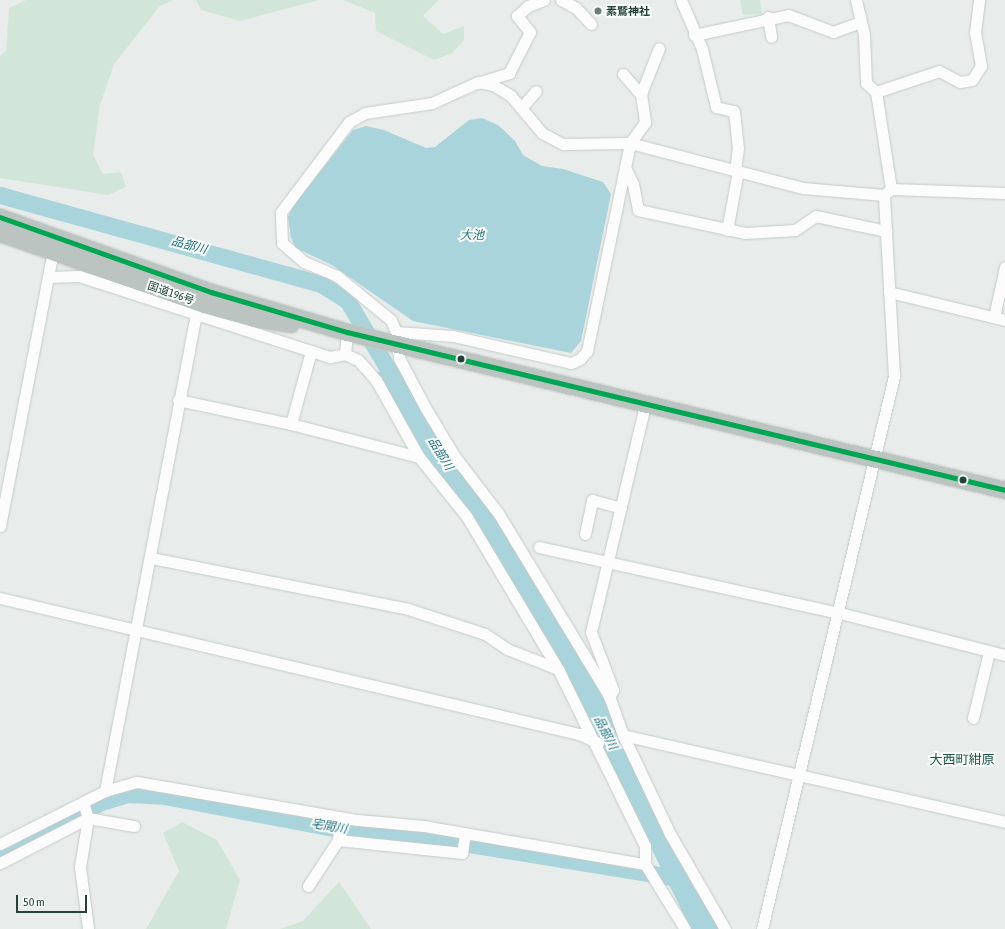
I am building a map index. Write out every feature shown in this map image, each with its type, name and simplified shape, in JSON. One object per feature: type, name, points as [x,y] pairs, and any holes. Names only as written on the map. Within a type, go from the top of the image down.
[{"type":"highway","name":"国道196号","points":[[0,218],[55,245],[254,318],[350,333],[378,340],[396,338],[645,406],[1005,490]]},
{"type":"highway","name":"国道196号","points":[[0,233],[55,245]]},
{"type":"street","points":[[470,86],[510,73],[530,32],[517,16],[528,6],[544,0]]},
{"type":"street","points":[[561,0],[576,8],[591,24]]},
{"type":"street","points":[[681,0],[694,34],[702,48],[716,107],[734,111],[738,148],[737,170],[726,230]]},
{"type":"street","points":[[763,929],[877,459],[894,376],[886,231],[888,192],[876,92],[866,83],[860,22],[856,0]]},
{"type":"street","points":[[876,92],[939,71],[960,82],[972,80],[981,66],[975,33],[979,0]]},
{"type":"street","points":[[694,34],[768,17],[794,16],[833,32],[860,22]]},
{"type":"street","points":[[768,17],[771,37]]},
{"type":"street","points":[[396,338],[453,336],[570,364],[580,359],[586,351],[630,143],[645,122],[641,95],[659,48]]},
{"type":"street","points":[[623,74],[641,95]]},
{"type":"street","points":[[725,929],[670,834],[623,735],[609,696],[498,513],[455,457],[424,407],[399,358],[391,320],[337,276],[304,262],[282,243],[281,212],[349,122],[365,113],[432,103],[478,82],[493,85],[522,107],[542,133],[563,144],[630,143],[803,188],[888,192],[1005,193]]},
{"type":"street","points":[[522,107],[536,91]]},
{"type":"street","points":[[625,167],[633,184],[638,210],[726,230],[746,233],[794,230],[816,216],[886,231]]},
{"type":"street","points":[[0,526],[50,277],[55,245]]},
{"type":"street","points":[[994,317],[1005,266]]},
{"type":"street","points":[[50,277],[79,276],[196,316],[330,357],[345,354],[358,360],[376,380],[419,457],[467,517],[558,669],[598,743],[645,846],[645,864],[685,929]]},
{"type":"street","points":[[890,292],[1005,320]]},
{"type":"street","points":[[105,791],[151,558],[178,400],[196,316]]},
{"type":"street","points":[[345,354],[350,333]]},
{"type":"street","points":[[291,424],[311,351]]},
{"type":"street","points":[[178,400],[291,424],[419,457]]},
{"type":"street","points":[[609,696],[613,690],[592,632],[645,406]]},
{"type":"street","points":[[585,534],[592,500],[622,508]]},
{"type":"street","points":[[539,547],[840,613],[1005,655]]},
{"type":"street","points":[[151,558],[408,609],[485,634],[507,649],[558,669]]},
{"type":"street","points":[[0,598],[136,632],[579,734],[598,743]]},
{"type":"street","points":[[973,718],[989,652]]},
{"type":"street","points":[[623,735],[800,774],[1005,822]]},
{"type":"street","points":[[0,863],[86,810],[105,791],[137,782],[170,786],[341,817],[465,833],[645,864]]},
{"type":"street","points":[[86,810],[80,867],[88,929]]},
{"type":"street","points":[[0,844],[86,810],[134,826]]},
{"type":"street","points":[[308,886],[338,840],[341,817]]},
{"type":"street","points":[[338,840],[462,853],[465,833]]},
{"type":"green space","points":[[26,0],[174,0],[160,6],[114,64],[100,105],[93,155],[103,174],[121,172],[126,187],[108,195],[0,178],[0,56],[6,51],[9,8]]},
{"type":"green space","points":[[196,0],[319,0],[240,21],[201,10]]},
{"type":"green space","points":[[343,0],[439,0],[423,16],[443,34],[464,26],[464,40],[452,53],[434,60],[376,31],[375,13]]},
{"type":"green space","points":[[740,0],[760,0],[762,14],[743,15]]},
{"type":"green space","points":[[182,822],[217,840],[240,880],[226,929],[146,929],[179,871],[163,833]]},
{"type":"green space","points":[[339,882],[371,929],[280,929],[303,921]]},
{"type":"water","name":"大池","points":[[482,118],[498,125],[515,141],[523,155],[542,166],[563,169],[603,182],[611,194],[581,341],[571,353],[413,321],[332,265],[296,248],[291,238],[288,217],[293,206],[353,130],[366,126],[384,130],[426,148],[435,147],[469,120]]},
{"type":"water","points":[[377,372],[400,372],[498,519],[592,676],[721,929],[691,929],[621,787],[449,489],[414,439]]},
{"type":"waterway","name":"品部川","points":[[0,195],[321,284],[347,300],[401,391]]},
{"type":"waterway","name":"宅間川","points":[[0,855],[101,802],[128,794],[164,796],[349,831],[439,839],[671,877]]},
{"type":"transit line","points":[[0,217],[211,292],[347,332],[1005,490]]},
{"type":"place","name":"素鷲神社","points":[[598,11]]},
{"type":"district","name":"大西町紺原","points":[[962,760]]}]
